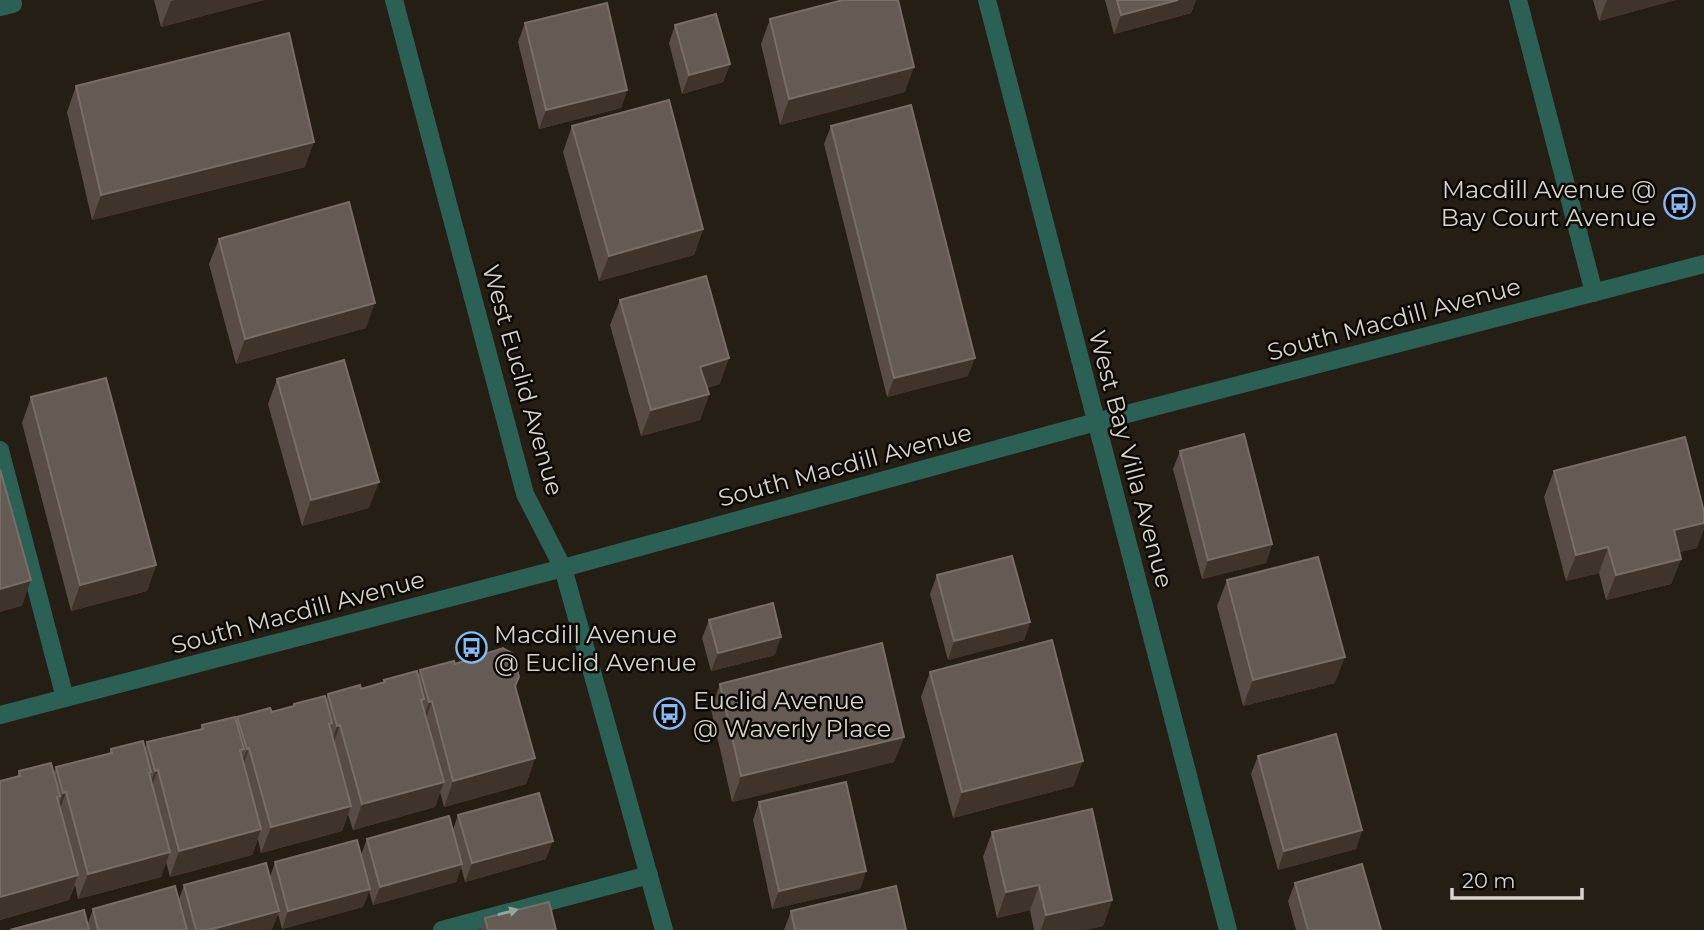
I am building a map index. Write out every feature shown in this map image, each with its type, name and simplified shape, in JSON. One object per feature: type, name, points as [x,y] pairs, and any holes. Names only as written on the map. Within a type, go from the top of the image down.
[{"type":"street","name":"West Euclid Avenue","points":[[394,0],[525,494],[563,568],[664,930]]},
{"type":"street","name":"West Bay Villa Avenue","points":[[987,0],[1228,930]]},
{"type":"street","points":[[1518,0],[1594,293]]},
{"type":"street","name":"South Macdill Avenue","points":[[0,715],[563,568],[1096,422],[1704,264]]},
{"type":"street","points":[[0,450],[65,698]]},
{"type":"street","points":[[442,930],[649,875]]},
{"type":"building","points":[[843,0],[898,0],[914,67],[789,99],[770,19]]},
{"type":"building","points":[[1117,0],[1178,0],[1121,15]]},
{"type":"building","points":[[607,3],[627,90],[546,110],[525,23]]},
{"type":"building","points":[[716,14],[730,64],[689,75],[675,25]]},
{"type":"building","points":[[289,33],[314,142],[101,195],[76,86]]},
{"type":"building","points":[[669,100],[703,229],[609,256],[572,126]]},
{"type":"building","points":[[911,105],[975,358],[894,378],[831,126]]},
{"type":"building","points":[[349,202],[375,303],[245,339],[219,239]]},
{"type":"building","points":[[706,276],[729,358],[700,367],[709,394],[651,410],[620,300]]},
{"type":"building","points":[[344,360],[379,482],[311,500],[277,379]]},
{"type":"building","points":[[106,378],[156,565],[80,585],[31,397]]},
{"type":"building","points":[[1244,434],[1272,544],[1208,560],[1180,451]]},
{"type":"building","points":[[1685,437],[1704,512],[1704,523],[1674,530],[1681,559],[1616,575],[1608,547],[1576,555],[1554,471]]},
{"type":"building","points":[[0,469],[31,580],[0,589]]},
{"type":"building","points":[[1012,556],[1030,622],[954,641],[937,575]]},
{"type":"building","points":[[1318,557],[1345,657],[1253,680],[1227,580]]},
{"type":"building","points":[[773,603],[781,637],[718,653],[709,620]]},
{"type":"building","points":[[1052,640],[1083,761],[962,792],[930,672]]},
{"type":"building","points":[[882,643],[904,737],[741,776],[720,684]]},
{"type":"building","points":[[503,648],[513,654],[519,677],[515,686],[535,758],[453,781],[432,701],[429,702],[420,670],[454,661],[455,664]]},
{"type":"building","points":[[417,671],[424,699],[421,700],[444,782],[362,804],[340,725],[337,726],[328,694],[360,685],[361,689]]},
{"type":"building","points":[[325,696],[332,723],[329,724],[351,806],[271,827],[249,748],[247,749],[237,717],[270,708],[272,712]]},
{"type":"building","points":[[235,717],[244,749],[240,750],[261,829],[179,851],[158,770],[155,771],[147,742],[203,729],[202,725]]},
{"type":"building","points":[[1336,734],[1362,830],[1284,851],[1258,756]]},
{"type":"building","points":[[143,741],[170,852],[88,874],[66,792],[63,793],[56,767],[112,753],[111,749]]},
{"type":"building","points":[[51,763],[60,796],[57,797],[78,875],[0,897],[0,781],[20,776],[19,771]]},
{"type":"building","points":[[846,782],[866,871],[779,891],[759,802]]},
{"type":"building","points":[[539,793],[553,841],[472,863],[458,815]]},
{"type":"building","points":[[1092,809],[1112,900],[1046,915],[1039,885],[1006,892],[992,832]]},
{"type":"building","points":[[449,816],[462,864],[380,887],[367,839]]},
{"type":"building","points":[[357,840],[370,889],[288,911],[275,862]]},
{"type":"building","points":[[266,863],[279,911],[209,930],[196,930],[184,885]]},
{"type":"building","points":[[1362,864],[1381,930],[1308,930],[1295,883]]},
{"type":"building","points":[[175,886],[187,930],[98,930],[93,909]]},
{"type":"building","points":[[896,886],[906,930],[795,930],[791,911]]},
{"type":"building","points":[[549,902],[556,930],[488,930],[485,918]]},
{"type":"building","points":[[84,910],[89,930],[10,930]]},
{"type":"place","name":"Macdill Avenue @ Bay Court Avenue","points":[[1679,203]]},
{"type":"place","name":"Macdill Avenue @ Euclid Avenue","points":[[471,648]]},
{"type":"place","name":"Euclid Avenue @ Waverly Place","points":[[670,714]]}]
